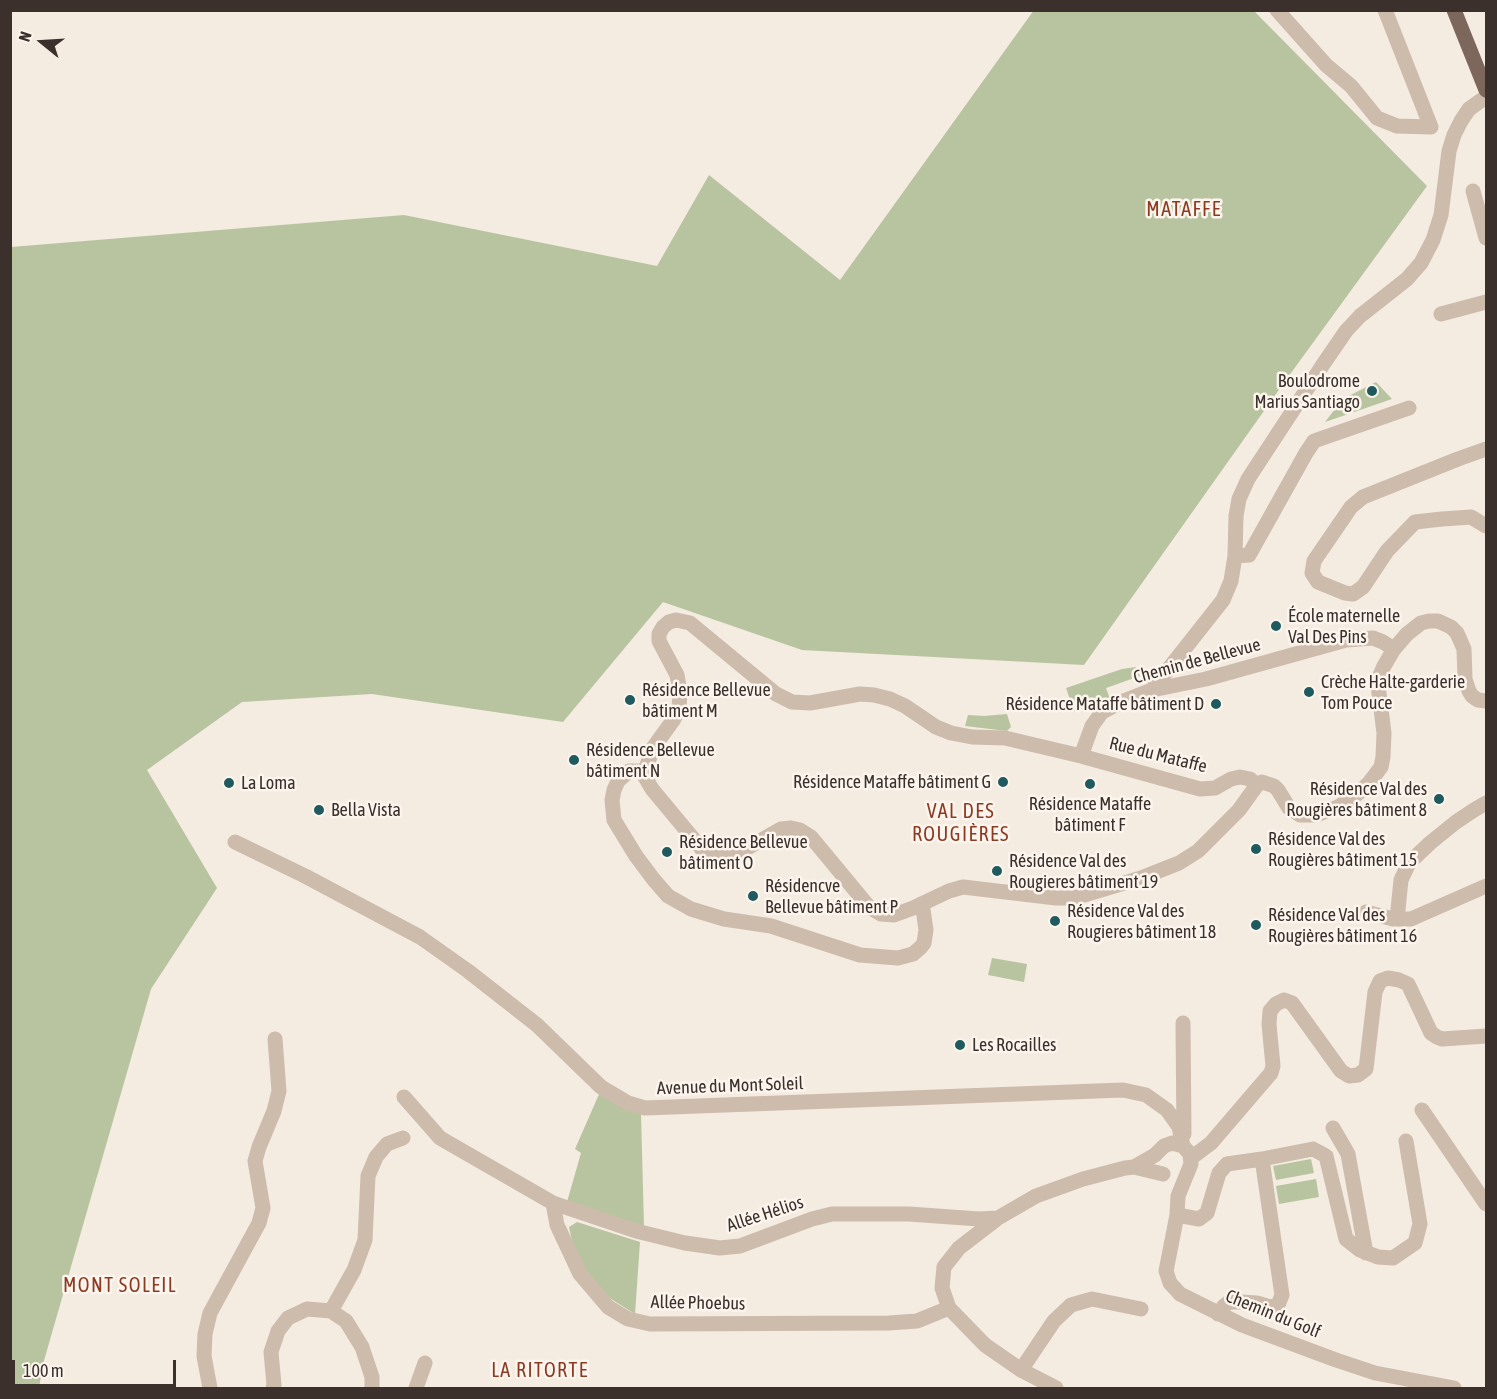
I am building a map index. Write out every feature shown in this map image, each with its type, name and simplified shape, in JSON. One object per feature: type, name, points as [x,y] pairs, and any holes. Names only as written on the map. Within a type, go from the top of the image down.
[{"type":"main road","points":[[1454,10],[1486,90]]},
{"type":"street","points":[[1277,10],[1326,65],[1351,86],[1377,118],[1397,126],[1431,127],[1454,135]]},
{"type":"street","points":[[1385,10],[1431,127]]},
{"type":"street","points":[[1152,690],[1223,600],[1231,581],[1235,556],[1236,516],[1239,499],[1248,479],[1346,331],[1360,316],[1407,279],[1421,263],[1434,240],[1442,215],[1449,151],[1454,135],[1469,109],[1486,97]]},
{"type":"street","points":[[1473,191],[1486,238]]},
{"type":"street","points":[[1441,314],[1486,302]]},
{"type":"street","points":[[1235,556],[1249,555],[1314,441],[1409,408]]},
{"type":"street","points":[[1486,449],[1363,497],[1351,507],[1314,561],[1312,573],[1318,582],[1353,594],[1364,587],[1387,551],[1415,522],[1471,517],[1486,526]]},
{"type":"street","points":[[1081,756],[1005,738],[951,734],[936,728],[906,706],[874,695],[860,694],[800,704],[792,702],[778,696],[690,623],[676,620],[669,622],[659,634],[658,641],[677,675],[680,692],[674,719],[653,748],[645,771],[646,780],[652,789],[703,852],[709,856],[723,857],[736,853],[787,828],[805,832],[866,904],[881,914],[894,915],[943,893],[963,887],[1074,898],[1141,878],[1179,863],[1198,851],[1239,810],[1257,785]]},
{"type":"street","points":[[1394,649],[1421,623],[1433,620],[1447,624],[1457,633],[1464,648],[1465,679],[1469,691],[1478,700],[1486,701]]},
{"type":"street","name":"Chemin de Bellevue","points":[[1081,756],[1092,726],[1102,712],[1152,690],[1206,679],[1346,640],[1373,638],[1394,649]]},
{"type":"street","name":"Rue du Mataffe","points":[[1081,756],[1200,789],[1215,788],[1240,777],[1250,779],[1257,785],[1265,782],[1274,786],[1289,808],[1300,815],[1322,813],[1338,807],[1356,795],[1378,772],[1383,757],[1384,723],[1378,681],[1394,649]]},
{"type":"street","points":[[645,771],[629,771],[618,781],[612,800],[614,820],[654,880],[668,896],[691,909],[724,920],[771,926],[861,955],[898,958],[913,954],[924,943],[926,930],[921,904]]},
{"type":"street","points":[[1397,919],[1401,880],[1409,863],[1456,822],[1486,803]]},
{"type":"street","name":"Avenue du Mont Soleil","points":[[235,842],[420,937],[537,1025],[601,1087],[628,1103],[645,1108],[1123,1090],[1146,1095],[1167,1110],[1176,1121],[1187,1155]]},
{"type":"street","points":[[1366,912],[1397,919],[1411,919],[1486,886]]},
{"type":"street","points":[[1187,1155],[1211,1143],[1271,1073],[1273,1066],[1270,1011],[1284,1000],[1292,1003],[1341,1071],[1349,1076],[1358,1075],[1366,1069],[1375,992],[1380,981],[1388,978],[1408,984],[1431,1033],[1437,1037],[1442,1039],[1486,1035]]},
{"type":"street","points":[[1134,1167],[1172,1178],[1182,1176],[1187,1155],[1183,1023]]},
{"type":"street","points":[[210,1389],[204,1356],[205,1334],[210,1313],[259,1223],[263,1208],[255,1161],[279,1091],[275,1039]]},
{"type":"street","points":[[404,1097],[440,1138],[553,1203]]},
{"type":"street","points":[[1161,1105],[1166,1118],[1167,1136],[1157,1164],[1178,1196]]},
{"type":"street","points":[[1422,1110],[1486,1204]]},
{"type":"street","points":[[1333,1128],[1348,1154],[1366,1252]]},
{"type":"street","points":[[331,1311],[354,1270],[365,1240],[368,1176],[376,1157],[387,1144],[403,1138]]},
{"type":"street","points":[[1177,1215],[1199,1219],[1207,1213],[1219,1173],[1227,1164],[1313,1149],[1326,1156],[1346,1239],[1360,1250],[1378,1257],[1393,1258],[1415,1243],[1420,1224],[1406,1141]]},
{"type":"street","points":[[1056,1389],[1021,1370],[985,1345],[949,1308],[942,1288],[944,1267],[959,1248],[998,1218],[1036,1196],[1083,1179],[1134,1167],[1148,1160],[1161,1149],[1176,1143],[1187,1155]]},
{"type":"street","name":"Chemin du Golf","points":[[1187,1155],[1166,1271],[1173,1288],[1180,1294],[1242,1325],[1355,1367],[1454,1389]]},
{"type":"street","points":[[1218,1314],[1229,1302],[1257,1303],[1270,1307],[1278,1305],[1282,1295],[1262,1159]]},
{"type":"street","name":"Allée Hélios","points":[[553,1203],[636,1231],[685,1244],[720,1248],[740,1246],[812,1219],[832,1214],[909,1214],[998,1218]]},
{"type":"street","name":"Allée Phoebus","points":[[553,1203],[557,1225],[580,1274],[608,1307],[628,1319],[650,1324],[889,1323],[917,1321],[949,1308]]},
{"type":"street","points":[[958,1217],[967,1227],[966,1243]]},
{"type":"street","points":[[1021,1370],[1053,1321],[1071,1305],[1092,1299],[1141,1309]]},
{"type":"street","points":[[273,1389],[272,1352],[278,1331],[288,1318],[306,1309],[331,1311],[346,1321],[362,1347],[372,1377],[372,1389]]},
{"type":"street","points":[[416,1389],[425,1363]]},
{"type":"green space","points":[[1034,10],[1254,11],[1427,186],[1283,384],[1084,665],[802,650],[663,602],[563,722],[372,694],[242,702],[147,770],[217,888],[151,989],[43,1364],[39,1388],[11,1388],[11,247],[404,215],[657,266],[709,175],[840,280]]},
{"type":"green space","name":"Boulodrome Marius Santiago","points":[[1376,382],[1392,399],[1325,422],[1343,399]]},
{"type":"green space","points":[[1136,667],[1140,676],[1106,688],[1110,699],[1074,711],[1066,688],[1122,669]]},
{"type":"green space","points":[[1007,714],[1011,727],[1007,731],[965,726],[968,715]]},
{"type":"green space","points":[[992,958],[1027,964],[1024,982],[988,975]]},
{"type":"green space","points":[[600,1092],[641,1114],[644,1227],[567,1202],[581,1153],[575,1149]]},
{"type":"green space","points":[[1311,1159],[1314,1173],[1276,1180],[1273,1166]]},
{"type":"green space","points":[[1316,1179],[1319,1197],[1279,1204],[1276,1186]]},
{"type":"green space","points":[[577,1222],[640,1242],[635,1314],[611,1299],[585,1273],[575,1255],[569,1227]]},
{"type":"place","name":"Boulodrome Marius Santiago","points":[[1372,391]]},
{"type":"place","name":"École maternelle Val Des Pins","points":[[1276,626]]},
{"type":"place","name":"Crèche Halte-garderie Tom Pouce","points":[[1309,692]]},
{"type":"place","name":"Résidence Bellevue bâtiment M","points":[[630,700]]},
{"type":"place","name":"Résidence Mataffe bâtiment D","points":[[1216,704]]},
{"type":"place","name":"Résidence Bellevue bâtiment N","points":[[574,760]]},
{"type":"place","name":"Résidence Mataffe bâtiment G","points":[[1003,782]]},
{"type":"place","name":"La Loma","points":[[229,783]]},
{"type":"place","name":"Résidence Mataffe bâtiment F","points":[[1090,784]]},
{"type":"place","name":"Résidence Val des Rougières bâtiment 8","points":[[1439,799]]},
{"type":"place","name":"Bella Vista","points":[[319,810]]},
{"type":"place","name":"Résidence Val des Rougières bâtiment 15","points":[[1256,849]]},
{"type":"place","name":"Résidence Bellevue bâtiment O","points":[[667,852]]},
{"type":"place","name":"Résidence Val des Rougieres bâtiment 19","points":[[997,871]]},
{"type":"place","name":"Résidencve Bellevue bâtiment P","points":[[753,896]]},
{"type":"place","name":"Résidence Val des Rougieres bâtiment 18","points":[[1055,921]]},
{"type":"place","name":"Résidence Val des Rougières bâtiment 16","points":[[1256,925]]},
{"type":"place","name":"Les Rocailles","points":[[960,1045]]},
{"type":"district","name":"MATAFFE","points":[[1184,210]]},
{"type":"district","name":"VAL DES ROUGIÈRES","points":[[961,824]]},
{"type":"district","name":"MONT SOLEIL","points":[[120,1286]]},
{"type":"district","name":"LA RITORTE","points":[[540,1371]]}]
